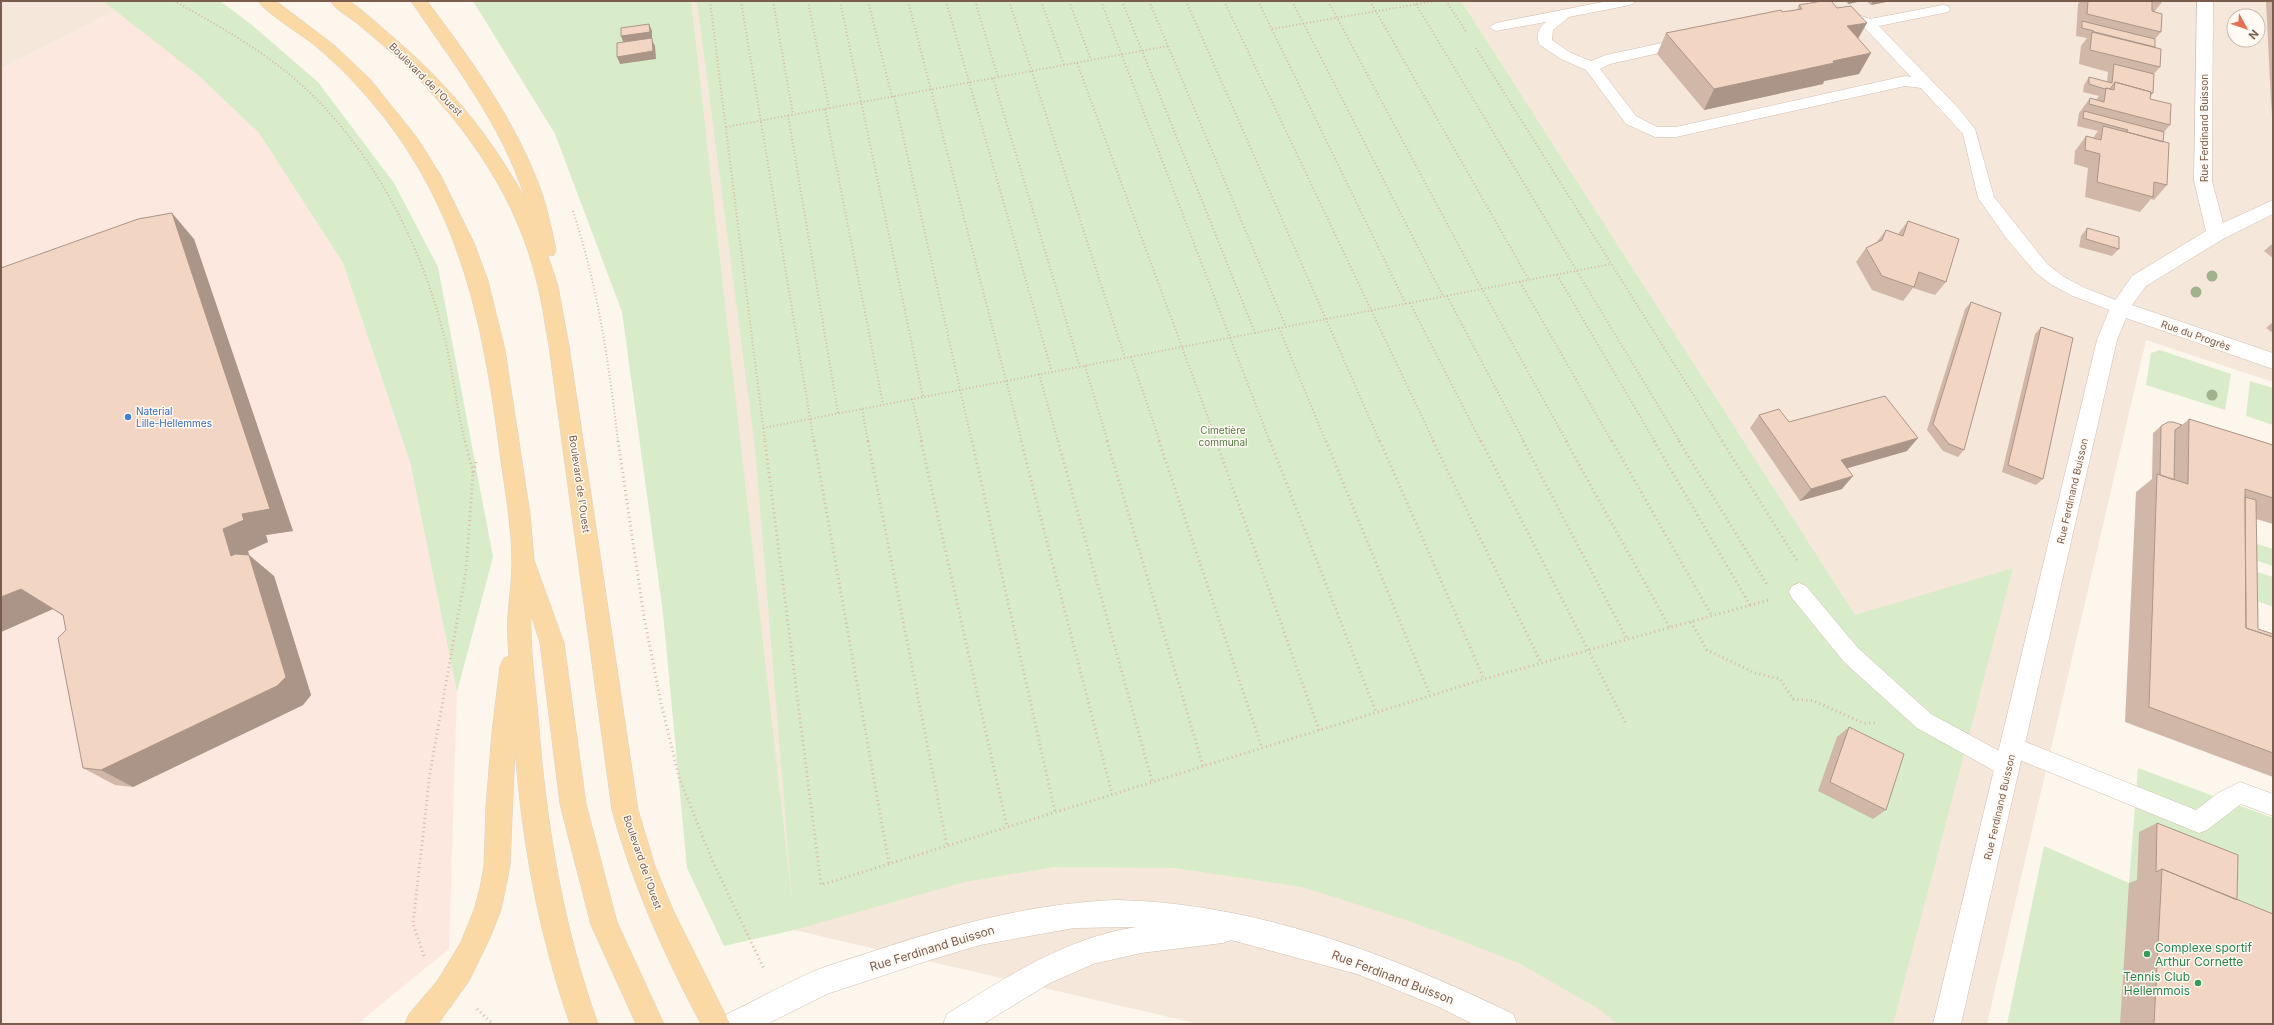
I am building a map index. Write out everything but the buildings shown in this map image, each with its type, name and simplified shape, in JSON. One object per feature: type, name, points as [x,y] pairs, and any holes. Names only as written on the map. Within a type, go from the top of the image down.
[{"type":"main road","points":[[266,1],[337,56],[384,108],[415,148],[454,219],[488,315],[499,369],[524,558],[552,643],[573,804],[604,925],[650,1024]]},
{"type":"main road","name":"Boulevard de l'Ouest","points":[[338,1],[400,51],[439,89],[467,120],[507,180],[528,225],[548,285],[576,452],[625,810],[636,847],[659,911],[678,953],[716,1024]]},
{"type":"main road","points":[[419,1],[480,85],[513,142],[542,220],[547,250],[548,285]]},
{"type":"main road","points":[[419,1024],[452,985],[470,951],[485,915],[496,866],[502,756],[519,621],[524,558]]},
{"type":"main road","points":[[519,621],[527,748],[541,867],[566,975],[584,1024]]},
{"type":"street","name":"Rue Ferdinand Buisson","points":[[1947,1024],[2011,757],[2107,340],[2120,308],[2129,292],[2139,281],[2216,234],[2203,181],[2205,1]]},
{"type":"street","points":[[2216,234],[2273,206]]},
{"type":"street","name":"Rue du Progrès","points":[[2120,308],[2273,361]]},
{"type":"street","name":"Rue Ferdinand Buisson","points":[[737,1024],[822,982],[930,946],[980,932],[1026,922],[1074,915],[1117,913],[1156,914],[1199,919],[1232,929],[1320,949],[1357,960],[1448,997],[1503,1024]]},
{"type":"street","name":"Rue Ferdinand Buisson","points":[[957,1024],[1037,974],[1094,950],[1126,943],[1232,929]]},
{"type":"lane","points":[[1496,27],[1630,1]]},
{"type":"lane","points":[[1814,1],[1818,6],[1869,24],[1923,83],[1955,114],[1970,133],[1986,198],[2013,235],[2041,268],[2058,281],[2078,292],[2120,308]]},
{"type":"lane","points":[[1869,24],[1943,9]]},
{"type":"lane","points":[[1808,16],[1831,11]]},
{"type":"lane","points":[[1564,14],[1546,29],[1545,42],[1566,56],[1591,66],[1631,120],[1655,132],[1676,132],[1905,81],[1923,83]]},
{"type":"lane","points":[[1591,66],[1606,60],[1699,40]]},
{"type":"lane","points":[[1799,592],[1851,655],[1924,721],[2011,757],[2199,822],[2226,800],[2240,793],[2273,805]]},
{"type":"path","points":[[174,1],[231,32],[256,48],[303,86],[337,123],[362,154],[405,224],[421,265],[443,332],[459,416],[473,474]]},
{"type":"path","points":[[710,1],[821,885],[1484,679],[1814,588],[1472,41]]},
{"type":"path","points":[[741,1],[759,120],[810,419],[889,864]]},
{"type":"path","points":[[773,1],[793,114]]},
{"type":"path","points":[[808,1],[829,108]]},
{"type":"path","points":[[840,1],[923,397]]},
{"type":"path","points":[[868,1],[893,96],[1055,812]]},
{"type":"path","points":[[908,1],[1112,794]]},
{"type":"path","points":[[946,1],[1052,372]]},
{"type":"path","points":[[975,1],[998,77]]},
{"type":"path","points":[[1009,1],[1125,358]]},
{"type":"path","points":[[1042,1],[1064,65]]},
{"type":"path","points":[[1069,1],[1091,60]]},
{"type":"path","points":[[1101,1],[1230,338],[1376,712]]},
{"type":"path","points":[[1122,1],[1255,333]]},
{"type":"path","points":[[1149,1],[1286,327]]},
{"type":"path","points":[[1186,1],[1484,679]]},
{"type":"path","points":[[1224,1],[1370,311],[1541,663]]},
{"type":"path","points":[[1258,1],[1406,304]]},
{"type":"path","points":[[1292,1],[1443,296]]},
{"type":"path","points":[[1328,1],[1482,289],[1670,628]]},
{"type":"path","points":[[1370,1],[1530,280]]},
{"type":"path","points":[[1414,1],[1575,271],[1776,599]]},
{"type":"path","points":[[1272,30],[1436,1]]},
{"type":"path","points":[[1446,1],[1468,35]]},
{"type":"path","points":[[726,127],[1168,46]]},
{"type":"path","points":[[1077,63],[1183,347],[1319,730]]},
{"type":"path","points":[[993,78],[1080,367]]},
{"type":"path","points":[[825,108],[883,404]]},
{"type":"path","points":[[788,115],[838,413]]},
{"type":"path","points":[[572,207],[583,237],[596,292],[626,502],[651,657],[683,791],[718,876],[781,1002]]},
{"type":"path","points":[[763,428],[1611,264]]},
{"type":"path","points":[[1556,275],[1750,605]]},
{"type":"path","points":[[1519,282],[1712,616]]},
{"type":"path","points":[[1447,296],[1627,639]]},
{"type":"path","points":[[1410,303],[1626,724]]},
{"type":"path","points":[[1279,328],[1430,696]]},
{"type":"path","points":[[1130,357],[1262,748]]},
{"type":"path","points":[[1085,366],[1203,766]]},
{"type":"path","points":[[1039,374],[1152,781]]},
{"type":"path","points":[[912,399],[1007,827]]},
{"type":"path","points":[[862,409],[947,846]]},
{"type":"path","points":[[452,985],[426,960],[413,924],[430,773],[466,571],[473,474],[477,459]]},
{"type":"path","points":[[1691,622],[1707,650],[1755,673],[1780,679],[1793,699],[1814,701],[1863,723],[1890,724],[1924,721]]},
{"type":"shaded area","points":[[1,1],[103,1],[116,10],[1,69]]},
{"type":"shaded area","name":"Cimetière communal","points":[[688,1],[2273,1],[2273,382],[2146,340],[1987,1024],[1199,1024],[794,930]]},
{"type":"shaded area","points":[[116,10],[199,76],[259,133],[343,263],[410,462],[457,692],[449,949],[357,1024],[1,1024],[1,69]]},
{"type":"green space","points":[[103,1],[220,1],[252,25],[318,82],[394,183],[438,267],[493,557],[457,692],[410,462],[343,263],[259,133],[199,76]]},
{"type":"green space","name":"Cimetière communal","points":[[473,1],[691,1],[793,910],[755,448],[697,1],[1461,1],[1855,615],[2013,568],[1893,1024],[1618,1024],[1597,1008],[1519,963],[1409,921],[1302,887],[1175,868],[1054,867],[965,882],[794,930],[724,946],[687,868],[663,613],[622,312],[555,134]]},
{"type":"green space","points":[[2160,350],[2231,374],[2225,410],[2146,385],[2151,353]]},
{"type":"green space","points":[[2250,381],[2273,388],[2273,425],[2246,416]]},
{"type":"green space","points":[[2251,542],[2273,549],[2273,566],[2252,559]]},
{"type":"green space","points":[[2251,570],[2273,577],[2273,607],[2252,599]]},
{"type":"green space","name":"Complexe sportif Arthur Cornette","points":[[2138,768],[2273,818],[2273,1024],[2007,1024],[2044,846],[2129,883]]},
{"type":"place","name":"Naterial Lille-Hellemmes","points":[[128,417]]},
{"type":"place","name":"Complexe sportif Arthur Cornette","points":[[2147,954]]},
{"type":"place","name":"Tennis Club Hellemmois","points":[[2198,983]]}]
